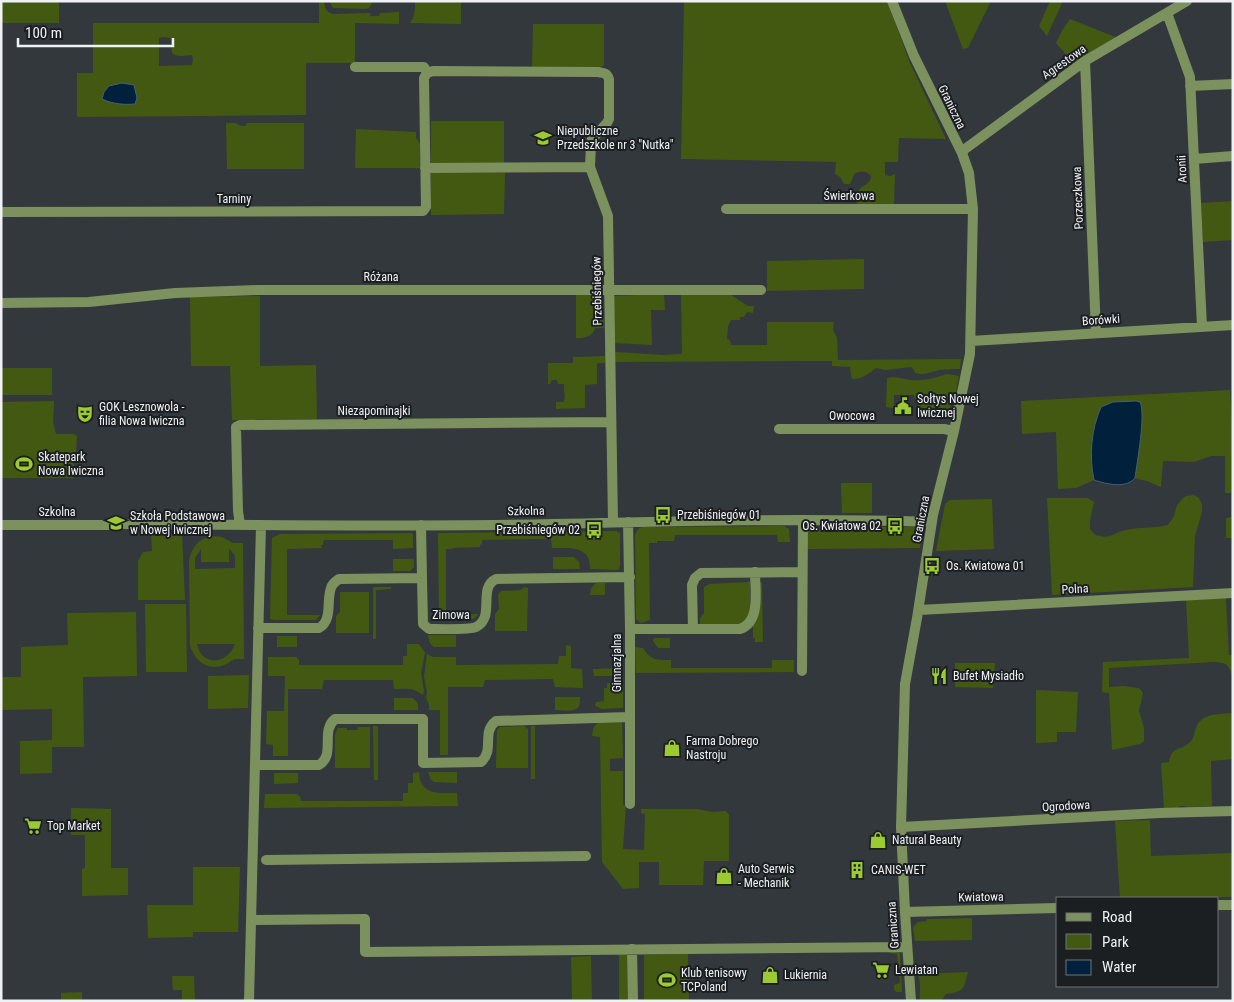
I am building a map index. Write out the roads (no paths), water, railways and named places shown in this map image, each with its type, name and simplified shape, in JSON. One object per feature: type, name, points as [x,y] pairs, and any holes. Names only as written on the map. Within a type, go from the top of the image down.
[{"type":"street","name":"Graniczna","points":[[892,1],[914,56],[962,152],[969,173],[973,209],[970,354],[932,522],[919,610],[904,690],[901,827],[911,1001]]},
{"type":"street","name":"Agrestowa","points":[[962,152],[1085,61],[1187,1]]},
{"type":"street","name":"Aronii","points":[[1167,13],[1190,77],[1202,327]]},
{"type":"street","name":"Porzeczkowa","points":[[1085,61],[1096,333]]},
{"type":"street","points":[[355,67],[424,67],[427,73]]},
{"type":"street","name":"Przebiśniegów","points":[[427,73],[433,71],[606,73],[610,79],[609,119],[592,139],[590,167],[608,216],[613,522]]},
{"type":"street","name":"Tarniny","points":[[1,212],[421,211],[426,207],[424,78],[427,73]]},
{"type":"street","points":[[1190,86],[1233,84]]},
{"type":"street","points":[[1194,159],[1233,156]]},
{"type":"street","points":[[425,168],[590,167]]},
{"type":"street","name":"Świerkowa","points":[[726,209],[973,209]]},
{"type":"street","name":"Różana","points":[[1,303],[90,302],[175,293],[258,290],[762,290]]},
{"type":"street","name":"Borówki","points":[[971,341],[1233,325]]},
{"type":"street","name":"Niezapominajki","points":[[240,525],[236,426],[611,422]]},
{"type":"street","name":"Owocowa","points":[[779,430],[944,428],[954,430]]},
{"type":"street","points":[[802,671],[803,520]]},
{"type":"street","name":"Szkolna","points":[[1,525],[421,525],[803,520],[932,522]]},
{"type":"street","name":"Gimnazjalna","points":[[628,522],[630,577],[630,804]]},
{"type":"street","points":[[249,1001],[261,524]]},
{"type":"street","name":"Zimowa","points":[[421,525],[423,624],[429,629],[475,628],[482,623],[486,613],[488,588],[490,583],[496,579],[630,577]]},
{"type":"street","points":[[630,629],[740,629],[745,627],[753,618],[755,611],[755,572]]},
{"type":"street","points":[[692,629],[692,585],[695,578],[701,573],[802,572]]},
{"type":"street","points":[[258,628],[319,628],[327,618],[331,586],[339,579],[422,578]]},
{"type":"street","name":"Polna","points":[[919,610],[1233,592]]},
{"type":"street","points":[[255,765],[322,764],[327,756],[328,729],[331,721],[335,718],[423,719],[423,763],[481,762],[488,753],[488,730],[496,721],[630,717]]},
{"type":"street","name":"Ogrodowa","points":[[901,827],[1233,811]]},
{"type":"street","points":[[266,860],[586,856]]},
{"type":"street","points":[[1219,905],[1233,905]]},
{"type":"street","name":"Kwiatowa","points":[[905,912],[1056,908]]},
{"type":"street","points":[[251,920],[365,919],[366,952],[907,947]]},
{"type":"street","points":[[632,950],[633,1001]]},
{"type":"water","points":[[122,83],[134,85],[137,98],[135,104],[119,104],[102,99],[104,92],[109,86]]},
{"type":"water","points":[[1113,402],[1140,402],[1142,417],[1135,478],[1121,485],[1094,480],[1092,443],[1101,407]]},
{"type":"place","name":"Niepubliczne Przedszkole nr 3 \"Nutka\"","points":[[543,138]]},
{"type":"place","name":"Sołtys Nowej Iwicznej","points":[[903,406]]},
{"type":"place","name":"GOK Lesznowola - filia Nowa Iwiczna","points":[[85,414]]},
{"type":"place","name":"Skatepark Nowa Iwiczna","points":[[24,464]]},
{"type":"place","name":"Przebiśniegów 01","points":[[663,515]]},
{"type":"place","name":"Szkoła Podstawowa w Nowej Iwicznej","points":[[116,523]]},
{"type":"place","name":"Os. Kwiatowa 02","points":[[895,526]]},
{"type":"place","name":"Przebiśniegów 02","points":[[594,530]]},
{"type":"place","name":"Os. Kwiatowa 01","points":[[932,566]]},
{"type":"place","name":"Bufet Mysiadło","points":[[939,676]]},
{"type":"place","name":"Farma Dobrego Nastroju","points":[[672,748]]},
{"type":"place","name":"Top Market","points":[[33,826]]},
{"type":"place","name":"Natural Beauty","points":[[878,840]]},
{"type":"place","name":"CANIS-WET","points":[[857,870]]},
{"type":"place","name":"Auto Serwis - Mechanik","points":[[724,876]]},
{"type":"place","name":"Lewiatan","points":[[881,970]]},
{"type":"place","name":"Lukiernia","points":[[770,975]]},
{"type":"place","name":"Klub tenisowy TCPoland","points":[[667,980]]}]
